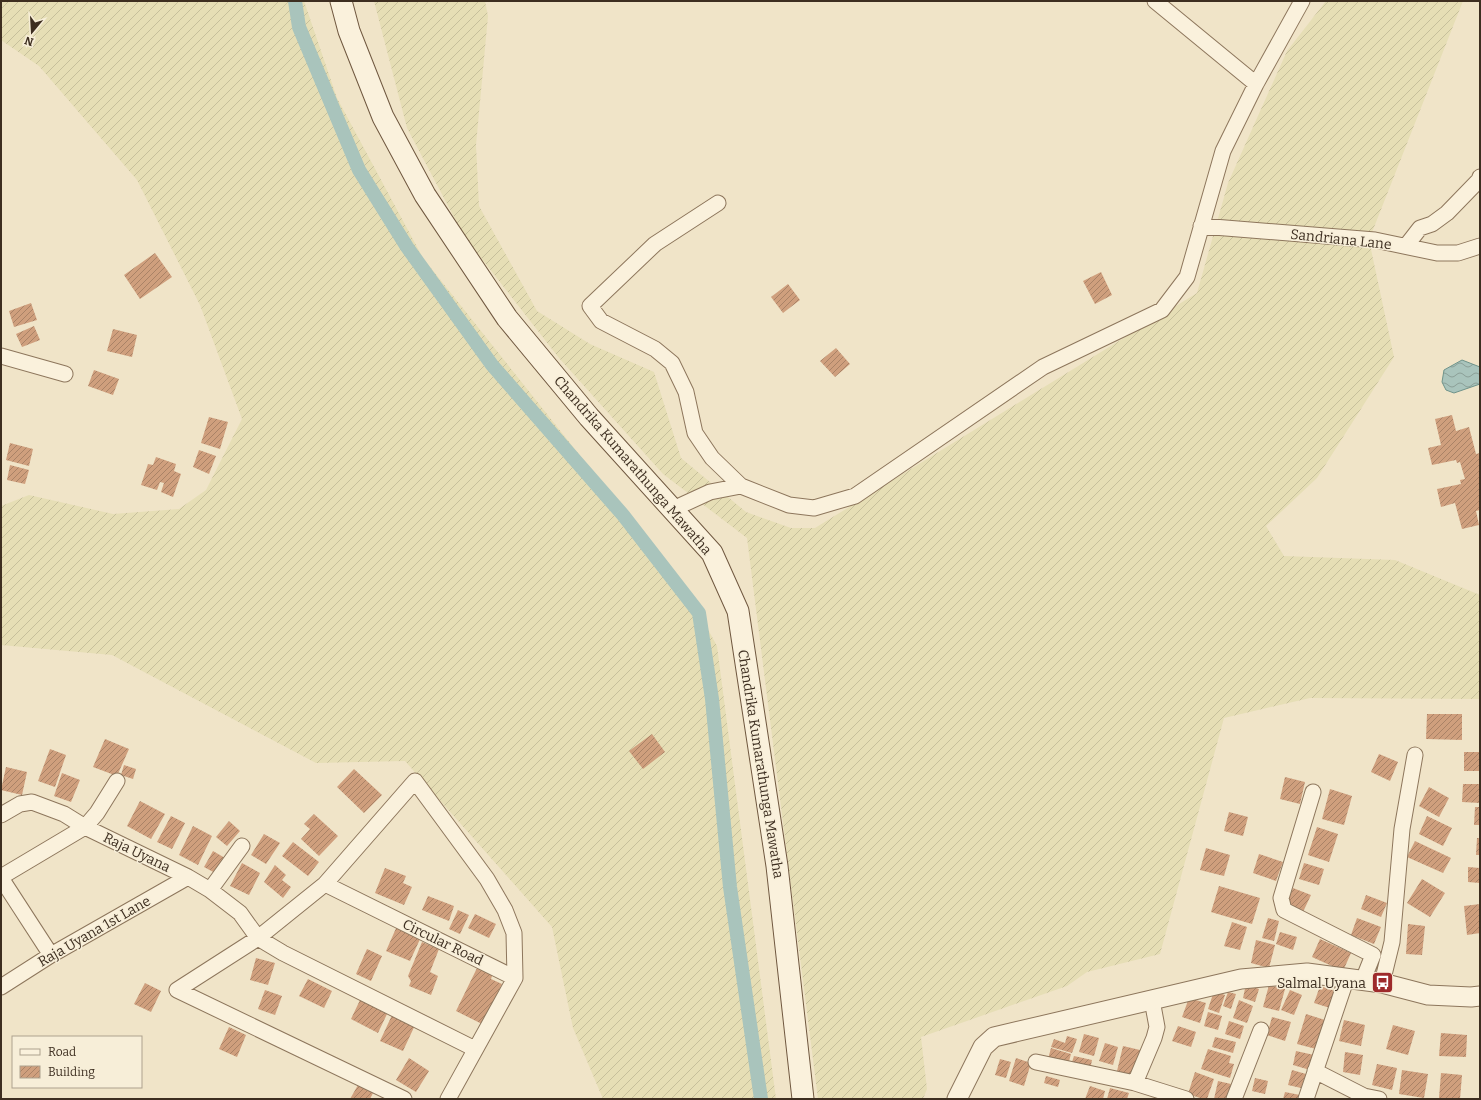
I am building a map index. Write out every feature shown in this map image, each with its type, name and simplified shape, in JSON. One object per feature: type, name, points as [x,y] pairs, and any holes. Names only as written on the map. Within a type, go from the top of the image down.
[{"type":"main road","name":"Chandrika Kumarathunga Mawatha","points":[[342,1],[349,32],[383,117],[425,195],[507,318],[589,417],[712,553],[738,611],[777,866],[803,1099]]},
{"type":"street","points":[[1155,1],[1256,84]]},
{"type":"street","points":[[718,203],[656,244],[590,306],[601,321],[655,349],[672,363],[686,392],[695,432],[712,458],[741,486],[789,505],[814,508],[855,496],[1043,367],[1162,310],[1187,277],[1223,151],[1256,84],[1302,1]]},
{"type":"street","points":[[1406,246],[1420,228],[1432,224],[1448,213],[1479,180],[1480,177]]},
{"type":"street","name":"Sandriana Lane","points":[[1201,226],[1375,240],[1437,253],[1458,253],[1480,246]]},
{"type":"street","points":[[1,356],[65,374]]},
{"type":"street","points":[[673,510],[710,492],[741,486]]},
{"type":"street","points":[[1382,983],[1392,942],[1402,829],[1415,755]]},
{"type":"street","points":[[52,955],[1,878],[85,827],[97,813],[117,781]]},
{"type":"street","points":[[404,1099],[177,990],[258,938],[324,884],[415,782],[487,879],[505,910],[514,933],[515,978],[448,1099]]},
{"type":"street","points":[[1306,1099],[1315,1071],[1355,979],[1372,955],[1284,910],[1281,898],[1313,792]]},
{"type":"street","name":"Raja Uyana","points":[[1,815],[20,804],[32,802],[64,814],[85,827],[188,877],[210,890],[240,913],[258,938]]},
{"type":"street","points":[[210,890],[242,846]]},
{"type":"street","name":"Raja Uyana 1st Lane","points":[[1,987],[52,955],[188,877]]},
{"type":"street","name":"Circular Road","points":[[324,884],[515,978]]},
{"type":"street","points":[[258,938],[283,953],[475,1049]]},
{"type":"street","points":[[957,1099],[983,1047],[994,1037],[1241,979],[1306,973],[1382,983],[1428,994],[1471,997],[1480,996]]},
{"type":"street","points":[[1135,1083],[1154,1038],[1157,1027],[1152,1000]]},
{"type":"street","points":[[1234,1099],[1261,1030]]},
{"type":"street","points":[[1036,1062],[1135,1083],[1186,1099]]},
{"type":"street","points":[[1315,1071],[1364,1096],[1379,1099]]},
{"type":"shaded area","points":[[1,1],[304,1],[337,98],[423,258],[686,589],[717,646],[776,1099],[603,1099],[573,1028],[552,927],[405,761],[316,763],[112,655],[1,645],[1,506],[29,495],[113,514],[179,509],[206,490],[242,419],[200,305],[137,180],[39,66],[1,40]]},
{"type":"shaded area","points":[[374,1],[485,1],[488,16],[476,145],[479,206],[537,311],[590,344],[654,372],[681,458],[746,512],[791,528],[815,528],[1197,293],[1228,183],[1287,51],[1326,1],[1463,1],[1369,240],[1394,357],[1317,478],[1266,526],[1284,556],[1395,560],[1480,595],[1480,699],[1310,698],[1224,718],[1160,954],[1087,972],[1067,986],[921,1037],[927,1089],[923,1099],[818,1099],[747,538],[663,474],[559,358],[464,236],[407,128]]},
{"type":"water","points":[[1462,360],[1480,367],[1480,384],[1454,393],[1446,390],[1442,382],[1444,370]]},
{"type":"building","points":[[155,253],[172,277],[140,299],[124,275]]},
{"type":"building","points":[[1101,272],[1112,295],[1095,304],[1083,281]]},
{"type":"building","points":[[788,284],[800,300],[783,313],[771,297]]},
{"type":"building","points":[[31,303],[37,320],[14,327],[9,311]]},
{"type":"building","points":[[34,326],[40,340],[22,347],[16,334]]},
{"type":"building","points":[[113,329],[137,335],[132,357],[107,351]]},
{"type":"building","points":[[836,348],[850,364],[835,377],[820,361]]},
{"type":"building","points":[[94,370],[119,379],[113,395],[88,386]]},
{"type":"building","points":[[1452,415],[1456,431],[1469,427],[1476,454],[1480,453],[1480,510],[1476,511],[1479,525],[1462,529],[1455,503],[1441,507],[1437,489],[1461,484],[1460,480],[1465,479],[1460,462],[1457,463],[1456,460],[1432,465],[1428,448],[1441,445],[1435,419]]},
{"type":"building","points":[[209,417],[228,422],[220,449],[201,443]]},
{"type":"building","points":[[10,443],[33,449],[29,466],[6,460]]},
{"type":"building","points":[[199,450],[216,456],[209,474],[193,467]]},
{"type":"building","points":[[156,457],[176,464],[174,471],[181,474],[173,497],[161,492],[164,483],[160,482],[157,490],[141,485],[148,464],[153,465]]},
{"type":"building","points":[[10,465],[29,470],[25,484],[7,480]]},
{"type":"building","points":[[1427,714],[1462,714],[1462,740],[1426,739]]},
{"type":"building","points":[[652,734],[665,752],[643,769],[629,751]]},
{"type":"building","points":[[105,739],[129,749],[117,776],[93,767]]},
{"type":"building","points":[[50,749],[66,755],[55,787],[38,781]]},
{"type":"building","points":[[1464,752],[1480,752],[1480,771],[1464,771]]},
{"type":"building","points":[[1379,754],[1398,762],[1390,781],[1371,772]]},
{"type":"building","points":[[124,765],[136,769],[133,779],[121,775]]},
{"type":"building","points":[[6,767],[27,772],[22,795],[1,790]]},
{"type":"building","points":[[354,769],[382,795],[364,813],[337,787]]},
{"type":"building","points":[[62,773],[80,780],[71,802],[54,796]]},
{"type":"building","points":[[1285,777],[1305,782],[1300,804],[1280,799]]},
{"type":"building","points":[[1463,784],[1480,784],[1480,803],[1462,802]]},
{"type":"building","points":[[1429,787],[1449,798],[1439,817],[1419,806]]},
{"type":"building","points":[[1330,789],[1352,796],[1344,825],[1322,819]]},
{"type":"building","points":[[140,801],[165,814],[151,839],[127,826]]},
{"type":"building","points":[[1475,807],[1480,807],[1480,825],[1474,825]]},
{"type":"building","points":[[1229,812],[1248,817],[1243,836],[1224,831]]},
{"type":"building","points":[[314,814],[338,836],[319,856],[301,839],[310,829],[304,824]]},
{"type":"building","points":[[171,816],[185,823],[172,849],[157,842]]},
{"type":"building","points":[[1427,816],[1452,828],[1443,846],[1419,834]]},
{"type":"building","points":[[229,821],[240,831],[227,846],[216,837]]},
{"type":"building","points":[[193,826],[212,836],[198,865],[179,855]]},
{"type":"building","points":[[1317,827],[1338,834],[1329,862],[1308,855]]},
{"type":"building","points":[[264,834],[280,843],[266,864],[251,855]]},
{"type":"building","points":[[1477,838],[1480,838],[1480,855],[1476,855]]},
{"type":"building","points":[[1415,841],[1451,858],[1443,873],[1407,857]]},
{"type":"building","points":[[293,842],[319,862],[308,876],[282,856]]},
{"type":"building","points":[[1206,848],[1230,855],[1224,876],[1200,870]]},
{"type":"building","points":[[213,851],[225,858],[217,874],[204,867]]},
{"type":"building","points":[[1259,854],[1283,862],[1276,881],[1253,873]]},
{"type":"building","points":[[242,863],[260,873],[249,895],[230,886]]},
{"type":"building","points":[[1304,863],[1324,869],[1319,885],[1299,879]]},
{"type":"building","points":[[275,865],[286,875],[282,880],[291,887],[283,898],[264,882]]},
{"type":"building","points":[[1468,867],[1480,868],[1480,883],[1468,882]]},
{"type":"building","points":[[385,868],[406,876],[403,883],[412,887],[404,905],[375,893]]},
{"type":"building","points":[[1422,879],[1445,893],[1430,917],[1407,903]]},
{"type":"building","points":[[1219,886],[1260,898],[1252,924],[1211,912]]},
{"type":"building","points":[[1293,888],[1311,895],[1303,912],[1286,905]]},
{"type":"building","points":[[1366,895],[1387,903],[1381,917],[1361,909]]},
{"type":"building","points":[[428,896],[454,906],[449,921],[422,910]]},
{"type":"building","points":[[1480,904],[1480,933],[1467,935],[1464,906]]},
{"type":"building","points":[[458,910],[469,915],[460,934],[449,929]]},
{"type":"building","points":[[475,914],[496,924],[489,938],[468,928]]},
{"type":"building","points":[[1268,918],[1279,921],[1274,941],[1262,938]]},
{"type":"building","points":[[1357,918],[1381,927],[1374,944],[1351,935]]},
{"type":"building","points":[[1232,922],[1247,927],[1240,950],[1224,946]]},
{"type":"building","points":[[1408,924],[1425,926],[1422,955],[1406,954]]},
{"type":"building","points":[[397,926],[421,937],[410,961],[386,951]]},
{"type":"building","points":[[1280,932],[1297,937],[1293,950],[1276,944]]},
{"type":"building","points":[[1320,939],[1351,953],[1343,971],[1312,957]]},
{"type":"building","points":[[1256,940],[1275,945],[1269,968],[1251,963]]},
{"type":"building","points":[[422,942],[439,949],[430,972],[438,976],[431,995],[409,986],[411,981],[408,976]]},
{"type":"building","points":[[367,949],[382,956],[371,981],[356,974]]},
{"type":"building","points":[[256,958],[275,963],[268,985],[250,980]]},
{"type":"building","points":[[478,966],[493,973],[491,979],[502,984],[482,1024],[456,1011]]},
{"type":"building","points":[[308,979],[332,991],[324,1008],[299,996]]},
{"type":"building","points":[[145,983],[161,991],[151,1012],[134,1004]]},
{"type":"building","points":[[1246,984],[1259,989],[1255,1002],[1243,998]]},
{"type":"building","points":[[1269,985],[1285,989],[1279,1011],[1263,1007]]},
{"type":"building","points":[[1320,986],[1335,991],[1330,1008],[1314,1003]]},
{"type":"building","points":[[265,990],[282,996],[275,1015],[258,1009]]},
{"type":"building","points":[[1290,990],[1302,995],[1294,1015],[1281,1010]]},
{"type":"building","points":[[1214,991],[1225,995],[1219,1013],[1208,1009]]},
{"type":"building","points":[[1228,992],[1236,994],[1231,1009],[1223,1006]]},
{"type":"building","points":[[1189,998],[1206,1003],[1200,1023],[1182,1017]]},
{"type":"building","points":[[360,1000],[387,1014],[378,1033],[351,1019]]},
{"type":"building","points":[[1239,1000],[1253,1006],[1247,1023],[1233,1018]]},
{"type":"building","points":[[1208,1012],[1222,1016],[1218,1030],[1204,1026]]},
{"type":"building","points":[[393,1013],[416,1023],[403,1051],[380,1041]]},
{"type":"building","points":[[1306,1014],[1325,1020],[1316,1049],[1297,1044]]},
{"type":"building","points":[[1272,1017],[1291,1022],[1285,1041],[1267,1035]]},
{"type":"building","points":[[1344,1020],[1365,1025],[1361,1046],[1339,1041]]},
{"type":"building","points":[[1229,1021],[1244,1026],[1240,1039],[1225,1034]]},
{"type":"building","points":[[1393,1025],[1415,1031],[1408,1055],[1386,1049]]},
{"type":"building","points":[[1178,1026],[1196,1032],[1191,1047],[1172,1041]]},
{"type":"building","points":[[229,1027],[246,1035],[237,1057],[219,1049]]},
{"type":"building","points":[[1441,1033],[1467,1035],[1466,1057],[1439,1056]]},
{"type":"building","points":[[1084,1034],[1099,1038],[1094,1056],[1079,1052]]},
{"type":"building","points":[[1067,1036],[1077,1039],[1072,1053],[1051,1047],[1054,1039],[1065,1043]]},
{"type":"building","points":[[1215,1037],[1236,1042],[1233,1053],[1212,1047]]},
{"type":"building","points":[[1105,1043],[1118,1047],[1113,1065],[1099,1061]]},
{"type":"building","points":[[1123,1046],[1140,1050],[1134,1075],[1117,1071]]},
{"type":"building","points":[[1051,1048],[1071,1054],[1068,1065],[1048,1059]]},
{"type":"building","points":[[1208,1049],[1231,1056],[1229,1063],[1234,1064],[1230,1078],[1201,1069]]},
{"type":"building","points":[[1296,1051],[1314,1055],[1310,1070],[1293,1065]]},
{"type":"building","points":[[1345,1052],[1363,1055],[1360,1075],[1343,1072]]},
{"type":"building","points":[[1074,1056],[1092,1060],[1090,1070],[1071,1065]]},
{"type":"building","points":[[409,1058],[429,1071],[416,1092],[396,1080]]},
{"type":"building","points":[[1016,1058],[1031,1063],[1024,1086],[1009,1081]]},
{"type":"building","points":[[1000,1059],[1011,1062],[1006,1078],[995,1075]]},
{"type":"building","points":[[1377,1064],[1397,1068],[1392,1090],[1372,1085]]},
{"type":"building","points":[[1292,1070],[1306,1074],[1301,1088],[1288,1085]]},
{"type":"building","points":[[1402,1070],[1428,1074],[1424,1098],[1399,1094]]},
{"type":"building","points":[[1195,1072],[1214,1079],[1207,1099],[1188,1094]]},
{"type":"building","points":[[1441,1073],[1462,1075],[1460,1099],[1439,1098]]},
{"type":"building","points":[[1046,1076],[1060,1080],[1058,1087],[1044,1083]]},
{"type":"building","points":[[1255,1078],[1268,1081],[1265,1094],[1252,1091]]},
{"type":"building","points":[[1218,1081],[1231,1084],[1227,1099],[1214,1099]]},
{"type":"building","points":[[358,1085],[373,1093],[370,1099],[350,1099]]},
{"type":"building","points":[[1090,1086],[1105,1091],[1103,1099],[1085,1099]]},
{"type":"building","points":[[1110,1088],[1129,1093],[1127,1099],[1107,1099]]},
{"type":"building","points":[[1285,1092],[1300,1095],[1299,1099],[1283,1099]]},
{"type":"waterway","points":[[295,1],[299,27],[359,170],[407,247],[492,365],[623,515],[699,613],[712,699],[730,887],[761,1099]]},
{"type":"place","name":"Salmal Uyana","points":[[1382,983]]}]
